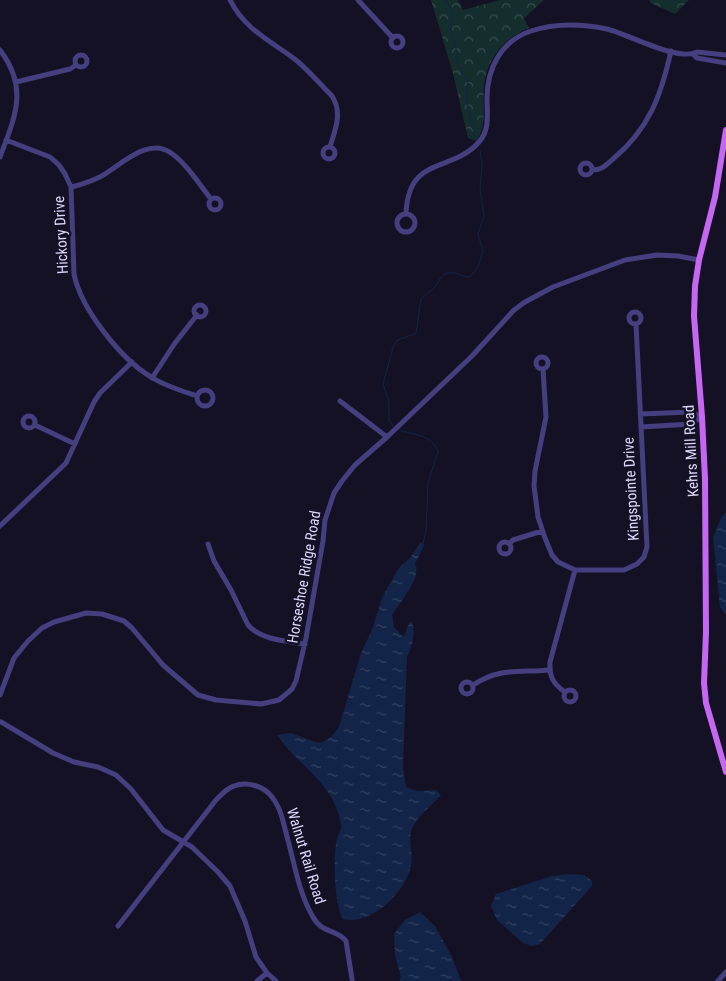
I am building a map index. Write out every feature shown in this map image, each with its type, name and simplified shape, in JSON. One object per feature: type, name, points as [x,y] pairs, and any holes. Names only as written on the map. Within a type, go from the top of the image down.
[{"type":"main road","name":"Kehrs Mill Road","points":[[726,130],[716,196],[699,260],[695,286],[694,316],[702,417],[707,553],[704,683],[706,703],[726,772]]},
{"type":"street","points":[[230,0],[257,34],[298,62],[332,96],[336,103],[338,116],[330,147]]},
{"type":"street","points":[[358,0],[392,38]]},
{"type":"street","points":[[406,214],[409,191],[420,176],[433,166],[466,153],[482,139],[486,130],[488,83],[491,69],[498,55],[523,34],[540,29],[588,26],[613,31],[670,51],[693,54],[697,52],[726,54]]},
{"type":"street","points":[[0,50],[10,66],[16,82],[17,107],[0,157]]},
{"type":"street","points":[[593,170],[598,170],[605,166],[620,153],[644,125],[662,88],[670,51]]},
{"type":"street","points":[[693,54],[697,58],[726,63]]},
{"type":"street","points":[[16,82],[70,69],[76,65]]},
{"type":"street","name":"Hickory Drive","points":[[6,140],[50,157],[62,169],[71,187],[74,274],[76,282],[93,317],[106,335],[132,362],[152,378],[197,396]]},
{"type":"street","points":[[71,187],[101,176],[141,151],[158,147],[164,148],[175,156],[211,199]]},
{"type":"street","name":"Horseshoe Ridge Road","points":[[0,695],[14,658],[28,641],[42,628],[54,622],[86,613],[102,614],[124,621],[163,665],[198,695],[216,700],[261,704],[279,700],[292,689],[296,681],[305,644],[323,541],[324,520],[334,493],[355,465],[472,356],[514,310],[524,302],[553,287],[624,260],[657,255],[699,260]]},
{"type":"street","points":[[152,378],[175,343],[197,315]]},
{"type":"street","name":"Kingspointe Drive","points":[[575,570],[624,570],[632,568],[644,556],[647,547],[636,324]]},
{"type":"street","points":[[0,526],[62,467],[100,393],[132,362]]},
{"type":"street","points":[[543,369],[546,417],[535,471],[534,486],[538,517],[552,555],[558,562],[575,570],[550,662],[550,670],[554,682],[565,692]]},
{"type":"street","points":[[340,401],[387,437]]},
{"type":"street","points":[[640,414],[691,412],[702,417]]},
{"type":"street","name":"Kingspointe Drive","points":[[641,427],[691,424],[702,417]]},
{"type":"street","points":[[35,425],[75,444]]},
{"type":"street","points":[[509,544],[513,540],[542,531]]},
{"type":"street","points":[[208,544],[214,561],[252,629],[266,636],[305,644]]},
{"type":"street","points":[[473,685],[500,672],[550,670]]},
{"type":"street","points":[[0,721],[53,753],[74,762],[98,767],[116,775],[131,789],[162,830],[184,842],[210,864],[230,887],[246,922],[256,957],[267,973],[276,981]]},
{"type":"street","name":"Walnut Rail Road","points":[[118,926],[216,800],[233,786],[248,784],[258,786],[273,798],[280,811],[308,908],[313,919],[323,929],[342,936],[346,942],[352,979]]},
{"type":"street","points":[[718,981],[726,972]]},
{"type":"street","points":[[257,981],[267,973]]},
{"type":"green space","points":[[431,0],[458,0],[463,10],[500,0],[544,0],[524,18],[529,28],[512,37],[504,44],[488,67],[484,87],[484,121],[477,141],[468,138],[453,73]]},
{"type":"green space","points":[[649,0],[689,0],[675,14],[651,3]]},
{"type":"water","points":[[726,513],[726,615],[720,607],[713,537],[722,516]]},
{"type":"water","points":[[420,543],[424,545],[415,564],[416,569],[413,583],[392,615],[394,627],[401,635],[404,636],[409,623],[412,622],[414,631],[407,657],[403,767],[406,787],[417,791],[436,790],[441,795],[414,824],[410,840],[411,866],[402,887],[385,905],[375,912],[354,920],[343,919],[338,903],[335,880],[336,847],[341,827],[337,810],[324,786],[277,735],[291,733],[318,743],[331,737],[339,727],[361,653],[372,630],[382,598],[398,569],[410,558]]},
{"type":"water","points":[[584,875],[592,881],[592,886],[540,944],[532,946],[523,943],[497,920],[491,906],[496,894],[552,876]]},
{"type":"water","points":[[420,912],[435,926],[452,957],[461,981],[399,981],[401,977],[395,955],[394,934],[405,920]]},
{"type":"waterway","points":[[446,0],[453,12],[450,28],[456,48],[458,65],[468,81],[467,100],[471,124],[476,138]]},
{"type":"waterway","points":[[394,427],[389,420],[389,402],[383,384],[394,344],[398,340],[416,333],[421,299],[434,288],[442,277],[446,273],[470,277],[478,267],[483,251],[478,234],[484,216],[480,189],[482,164],[480,151]]},
{"type":"waterway","points":[[401,431],[427,439],[432,442],[438,451],[428,483],[426,531],[423,543]]}]
